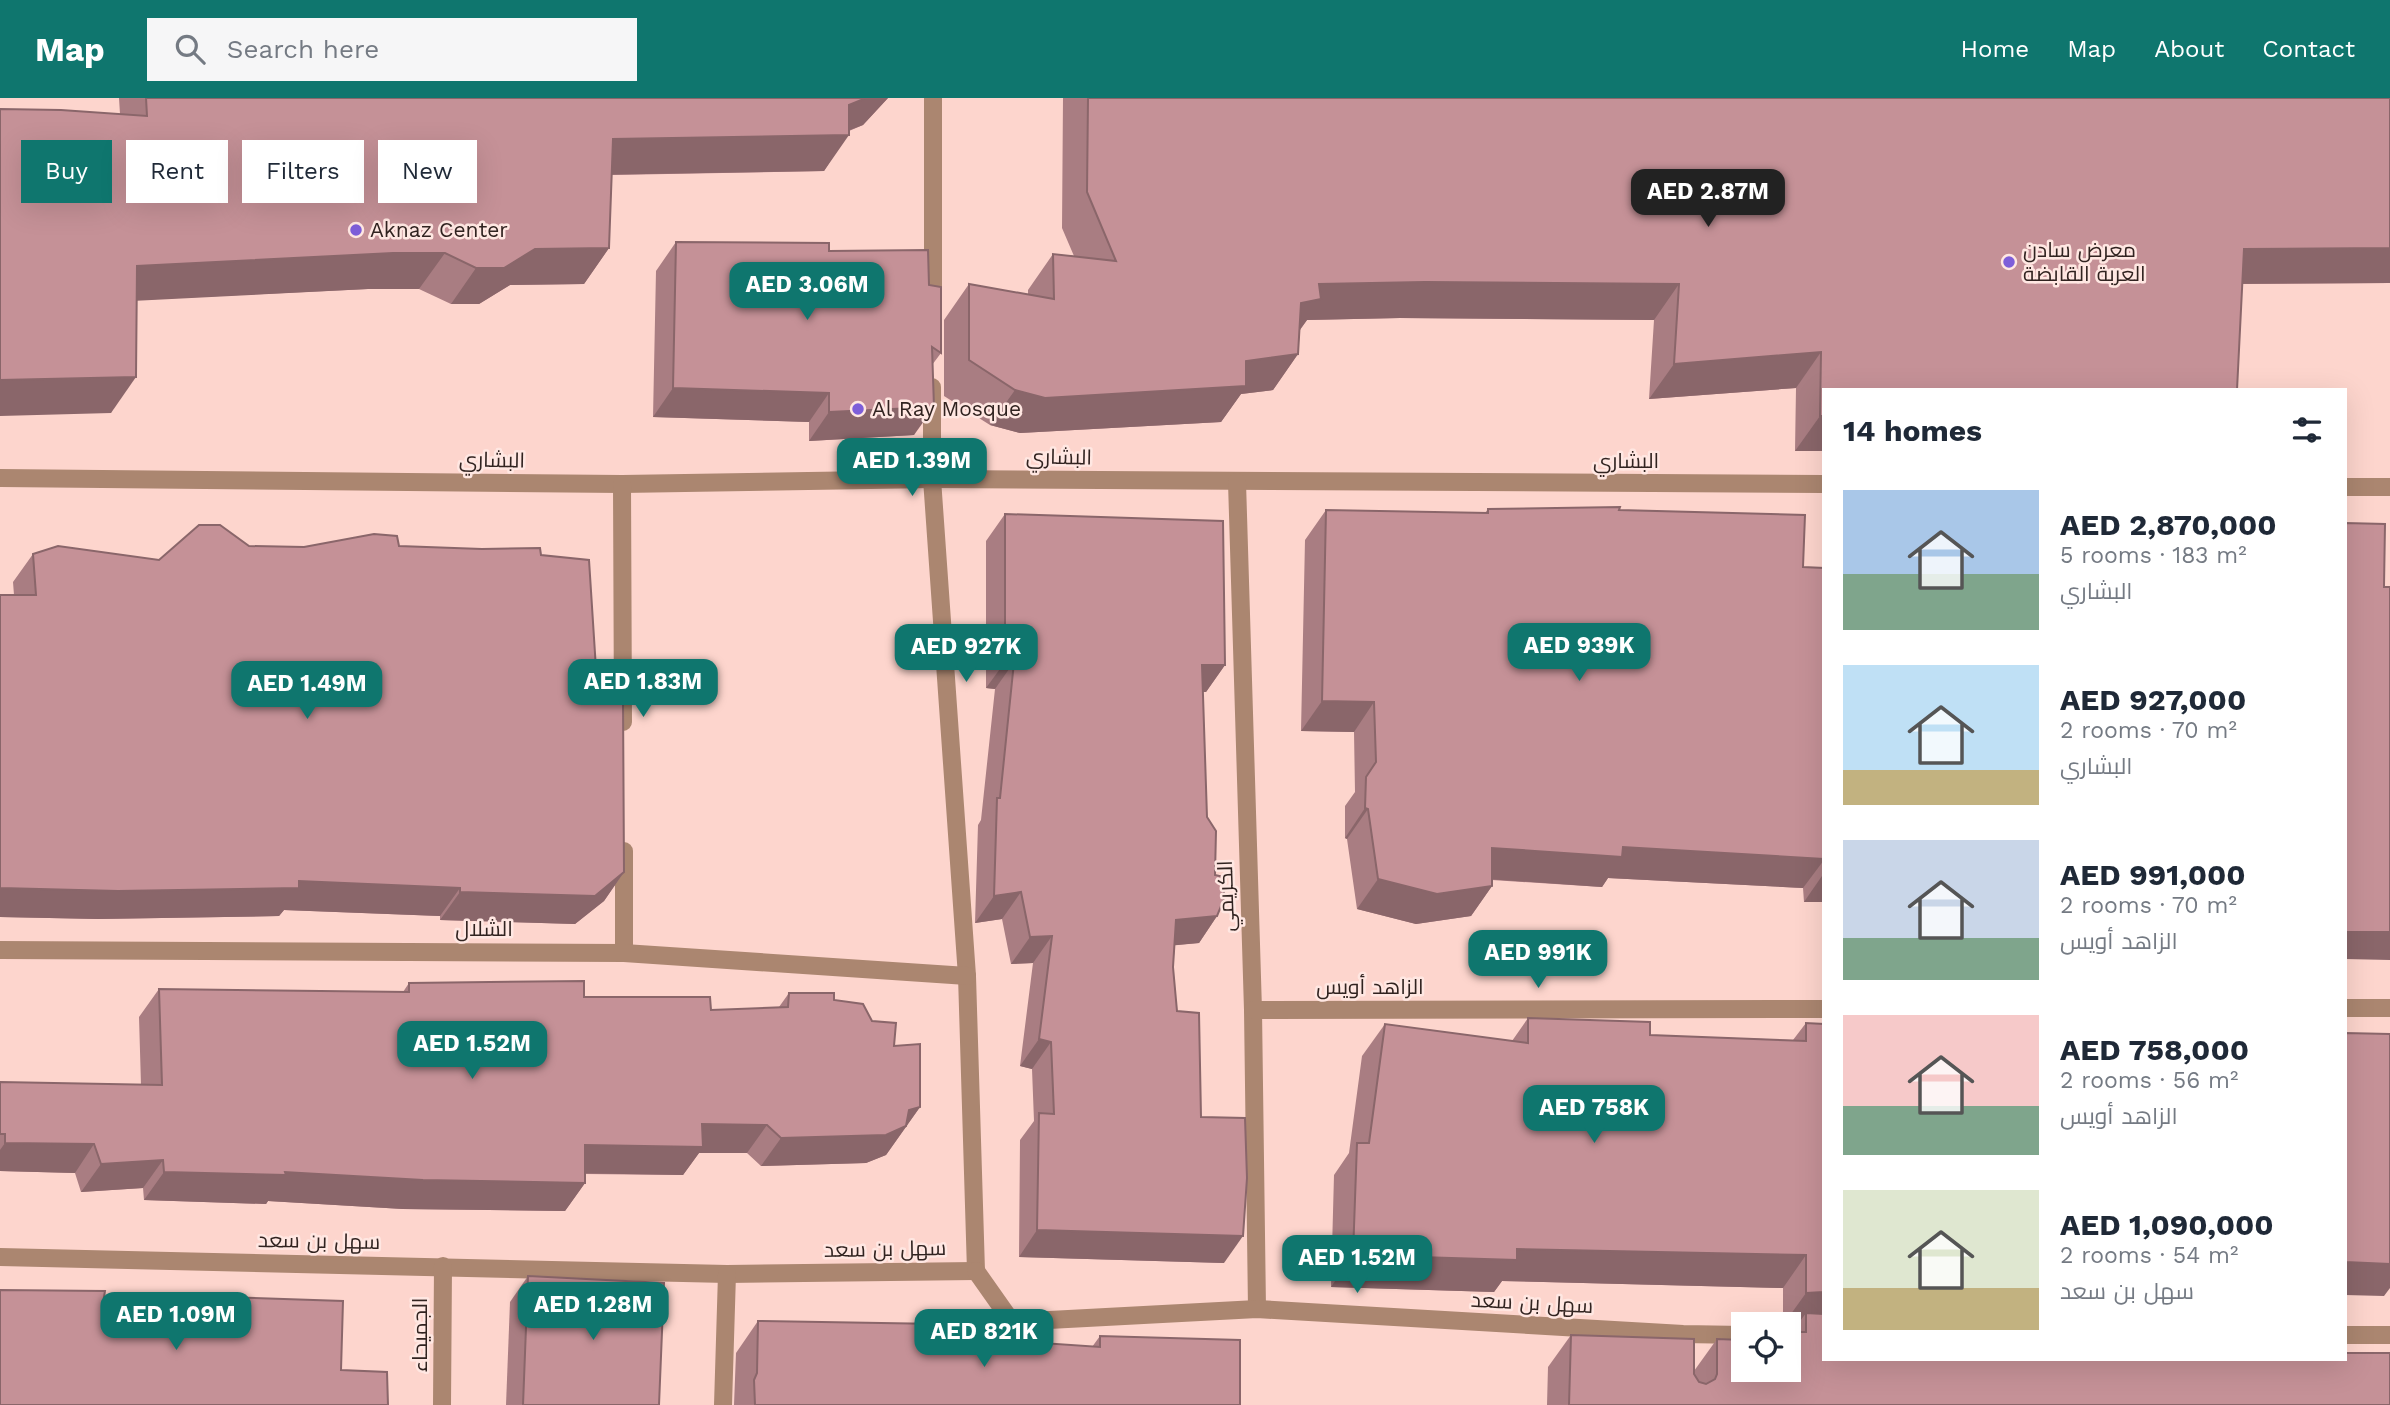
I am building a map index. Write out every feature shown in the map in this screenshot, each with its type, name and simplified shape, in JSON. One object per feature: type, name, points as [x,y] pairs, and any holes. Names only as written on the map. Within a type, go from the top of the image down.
[{"type":"street","points":[[933,98],[933,329]]},
{"type":"street","points":[[932,370],[932,478],[967,976],[976,1271]]},
{"type":"street","name":"البشاري","points":[[0,478],[622,484],[932,478],[1822,484]]},
{"type":"street","name":"الكريمي","points":[[1237,482],[1252,1010],[1257,1309]]},
{"type":"street","points":[[622,484],[623,746]]},
{"type":"street","points":[[2347,487],[2390,487]]},
{"type":"street","points":[[624,829],[624,953]]},
{"type":"street","name":"الشلال","points":[[0,950],[624,953],[967,976]]},
{"type":"street","points":[[2347,1008],[2390,1008]]},
{"type":"street","name":"الزاهد أويس","points":[[1252,1010],[1822,1009]]},
{"type":"street","name":"سهل بن سعد","points":[[0,1257],[727,1274],[976,1271],[1012,1322],[1257,1309],[1683,1340],[1731,1336]]},
{"type":"street","name":"الجميحاء","points":[[442,1405],[443,1266]]},
{"type":"street","points":[[723,1405],[727,1274]]},
{"type":"street","points":[[2347,1335],[2390,1335]]},
{"type":"building","points":[[146,98],[866,98],[849,105],[849,135],[613,139],[609,248],[535,249],[504,268],[476,268],[445,253],[393,253],[137,266],[136,377],[0,380],[0,109],[147,116]]},
{"type":"building","points":[[1088,98],[2390,98],[2390,248],[2244,249],[2237,388],[1822,388],[1820,416],[1821,352],[1674,364],[1679,284],[1425,282],[1319,284],[1321,299],[1301,303],[1298,354],[1246,361],[1246,386],[1045,398],[1015,390],[969,360],[969,284],[1054,299],[1053,254],[1116,261],[1087,192]]},
{"type":"building","points":[[676,242],[829,243],[829,251],[928,250],[929,285],[941,287],[941,353],[932,347],[934,407],[829,412],[829,393],[673,388]]},
{"type":"building","points":[[1620,507],[1619,510],[1805,515],[1803,567],[1822,568],[1822,859],[1623,847],[1622,857],[1492,848],[1492,886],[1437,894],[1378,879],[1368,809],[1365,808],[1366,777],[1376,762],[1374,702],[1322,701],[1326,510],[1488,513],[1488,509]]},
{"type":"building","points":[[1005,514],[1223,521],[1225,665],[1202,665],[1207,817],[1216,831],[1215,875],[1224,877],[1224,899],[1217,916],[1176,920],[1173,967],[1177,1011],[1199,1013],[1201,1117],[1245,1118],[1247,1178],[1243,1236],[1037,1230],[1039,1113],[1054,1114],[1051,1042],[1039,1039],[1052,936],[1030,937],[1021,892],[994,896],[997,798],[1000,798],[1014,662],[1005,662]]},
{"type":"building","points":[[2347,523],[2385,524],[2384,587],[2390,587],[2390,932],[2347,932]]},
{"type":"building","points":[[199,525],[220,525],[249,546],[304,547],[374,534],[397,536],[399,546],[540,548],[541,555],[589,560],[598,700],[623,700],[624,872],[595,896],[460,892],[460,888],[299,881],[299,888],[118,891],[0,888],[0,595],[36,595],[33,554],[58,546],[159,560]]},
{"type":"building","points":[[584,981],[584,997],[710,997],[711,1010],[788,1007],[789,993],[834,993],[834,1000],[863,1004],[872,1021],[896,1023],[894,1046],[920,1044],[920,1107],[909,1110],[906,1126],[886,1135],[781,1138],[767,1125],[702,1124],[703,1147],[585,1145],[585,1183],[423,1180],[285,1172],[286,1175],[164,1172],[163,1160],[101,1164],[94,1144],[5,1143],[5,1134],[0,1134],[0,1082],[162,1085],[159,989],[409,992],[409,983]]},
{"type":"building","points":[[1528,1018],[1650,1022],[1650,1035],[1806,1041],[1806,1023],[1822,1024],[1822,1292],[1806,1293],[1806,1255],[1517,1249],[1517,1260],[1353,1255],[1357,1143],[1369,1143],[1385,1024],[1528,1043]]},
{"type":"building","points":[[2347,1033],[2390,1034],[2390,1264],[2347,1262]]},
{"type":"building","points":[[528,1276],[664,1283],[659,1405],[523,1405]]},
{"type":"building","points":[[0,1290],[105,1291],[104,1297],[343,1301],[341,1370],[387,1372],[388,1405],[0,1405]]},
{"type":"building","points":[[1806,1313],[1822,1314],[1822,1361],[2347,1361],[2347,1353],[2390,1353],[2390,1405],[1569,1405],[1571,1335],[1694,1339],[1694,1374],[1699,1382],[1706,1384],[1715,1379],[1717,1374],[1717,1339],[1731,1340],[1731,1382],[1801,1382],[1801,1332],[1806,1332]]},
{"type":"building","points":[[758,1321],[940,1324],[940,1336],[1100,1347],[1100,1336],[1240,1340],[1240,1405],[755,1405]]},
{"type":"place","name":"Aknaz Center","points":[[356,230]]},
{"type":"place","name":"معرض سادن العربة القابضة","points":[[2009,262]]},
{"type":"place","name":"Al Ray Mosque","points":[[858,409]]}]
